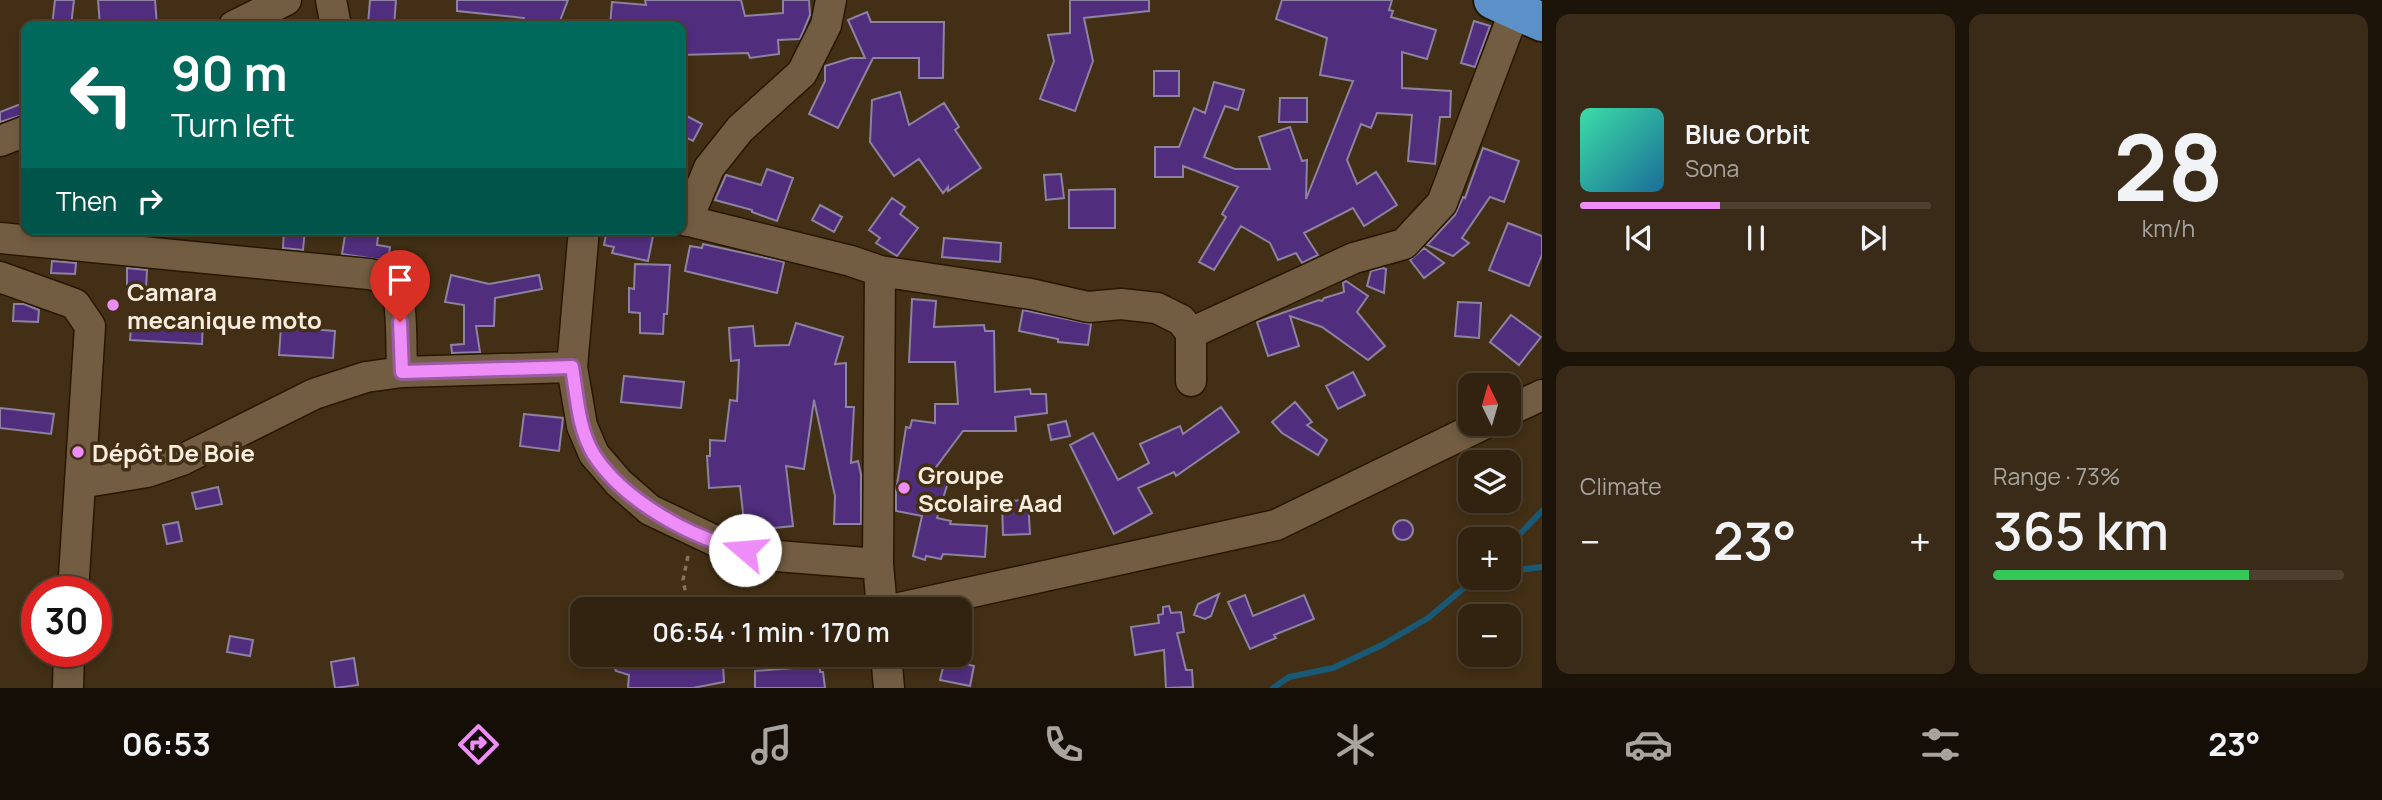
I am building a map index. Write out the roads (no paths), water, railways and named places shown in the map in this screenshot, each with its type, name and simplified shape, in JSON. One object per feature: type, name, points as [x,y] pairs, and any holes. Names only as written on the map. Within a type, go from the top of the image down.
[{"type":"street","points":[[244,21],[286,0]]},
{"type":"street","points":[[331,0],[335,21]]},
{"type":"street","points":[[686,216],[709,168],[740,129],[802,73],[826,25],[831,0]]},
{"type":"street","points":[[1191,333],[1354,258],[1404,244],[1442,203],[1516,11]]},
{"type":"street","points":[[0,141],[21,133]]},
{"type":"street","points":[[686,220],[851,261],[880,271],[1031,294],[1088,307],[1121,304],[1157,307],[1181,320],[1191,333],[1191,382]]},
{"type":"street","points":[[583,235],[572,367],[582,426],[594,454],[619,483],[650,510],[726,546],[764,555],[878,564]]},
{"type":"street","points":[[0,238],[369,274],[382,278],[396,288],[399,298],[402,372]]},
{"type":"street","points":[[880,271],[878,564],[881,597]]},
{"type":"street","points":[[0,277],[75,304],[90,326],[74,576]]},
{"type":"street","points":[[80,483],[147,472],[182,460],[314,394],[366,377],[402,372],[572,367]]},
{"type":"street","points":[[1521,405],[1542,395]]},
{"type":"street","points":[[949,597],[1276,525],[1459,436]]},
{"type":"street","points":[[68,688],[69,667]]},
{"type":"street","points":[[887,667],[889,688]]},
{"type":"waterway","points":[[1521,533],[1542,511]]},
{"type":"waterway","points":[[1521,569],[1542,567]]},
{"type":"waterway","points":[[1273,688],[1289,677],[1333,668],[1382,645],[1428,618],[1462,590]]},
{"type":"place","name":"Camara mecanique moto","points":[[113,305]]},
{"type":"place","name":"Dépôt De Boie","points":[[78,452]]},
{"type":"place","name":"Groupe Scolaire Aad","points":[[904,488]]}]
